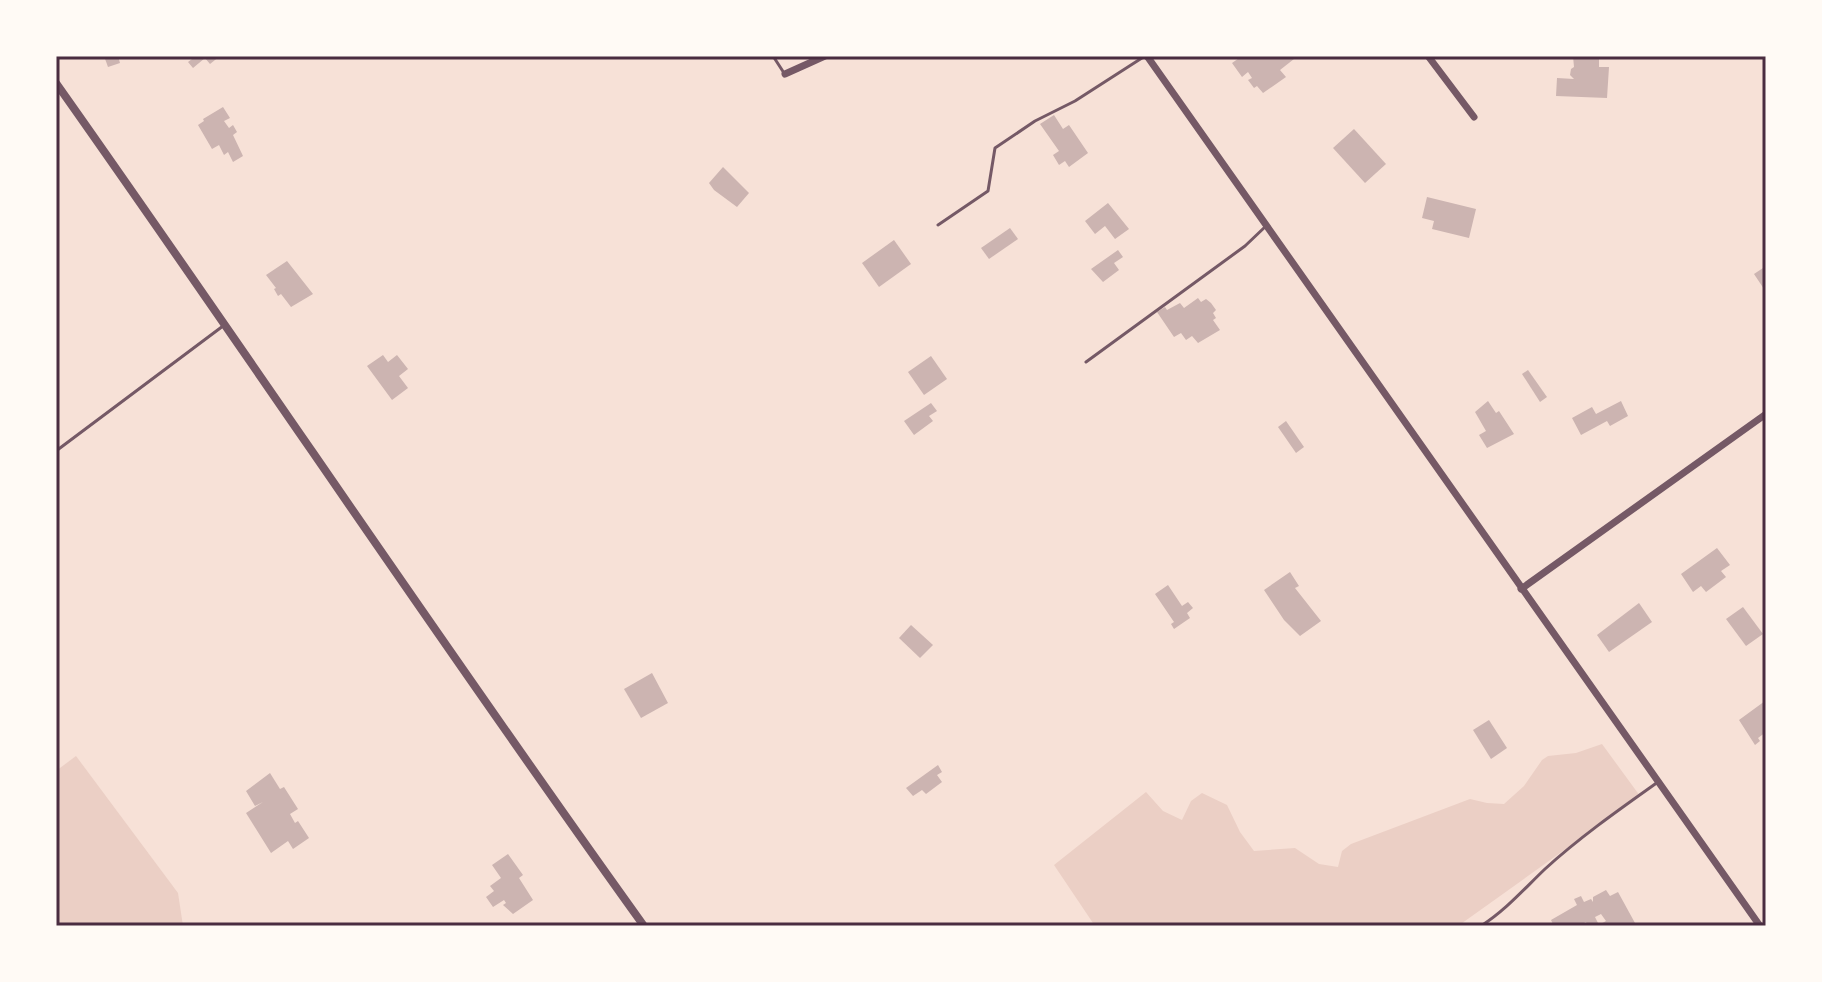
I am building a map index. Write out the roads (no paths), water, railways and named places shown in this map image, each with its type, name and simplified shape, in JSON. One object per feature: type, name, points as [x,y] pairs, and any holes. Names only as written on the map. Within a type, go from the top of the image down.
[{"type":"street","points":[[785,74],[825,56]]},
{"type":"street","points":[[1146,56],[1760,926]]},
{"type":"street","points":[[1428,56],[1474,117]]},
{"type":"street","points":[[56,83],[226,324],[525,761],[644,926]]},
{"type":"street","points":[[1521,589],[1766,414]]},
{"type":"lane","points":[[773,56],[785,74]]},
{"type":"lane","points":[[938,225],[988,191],[995,148],[1146,56]]},
{"type":"lane","points":[[1086,362],[1245,246],[1266,226]]},
{"type":"lane","points":[[56,451],[226,324]]},
{"type":"lane","points":[[1481,926],[1515,901],[1546,868],[1658,782]]},
{"type":"lane","points":[[366,926],[372,926]]}]
